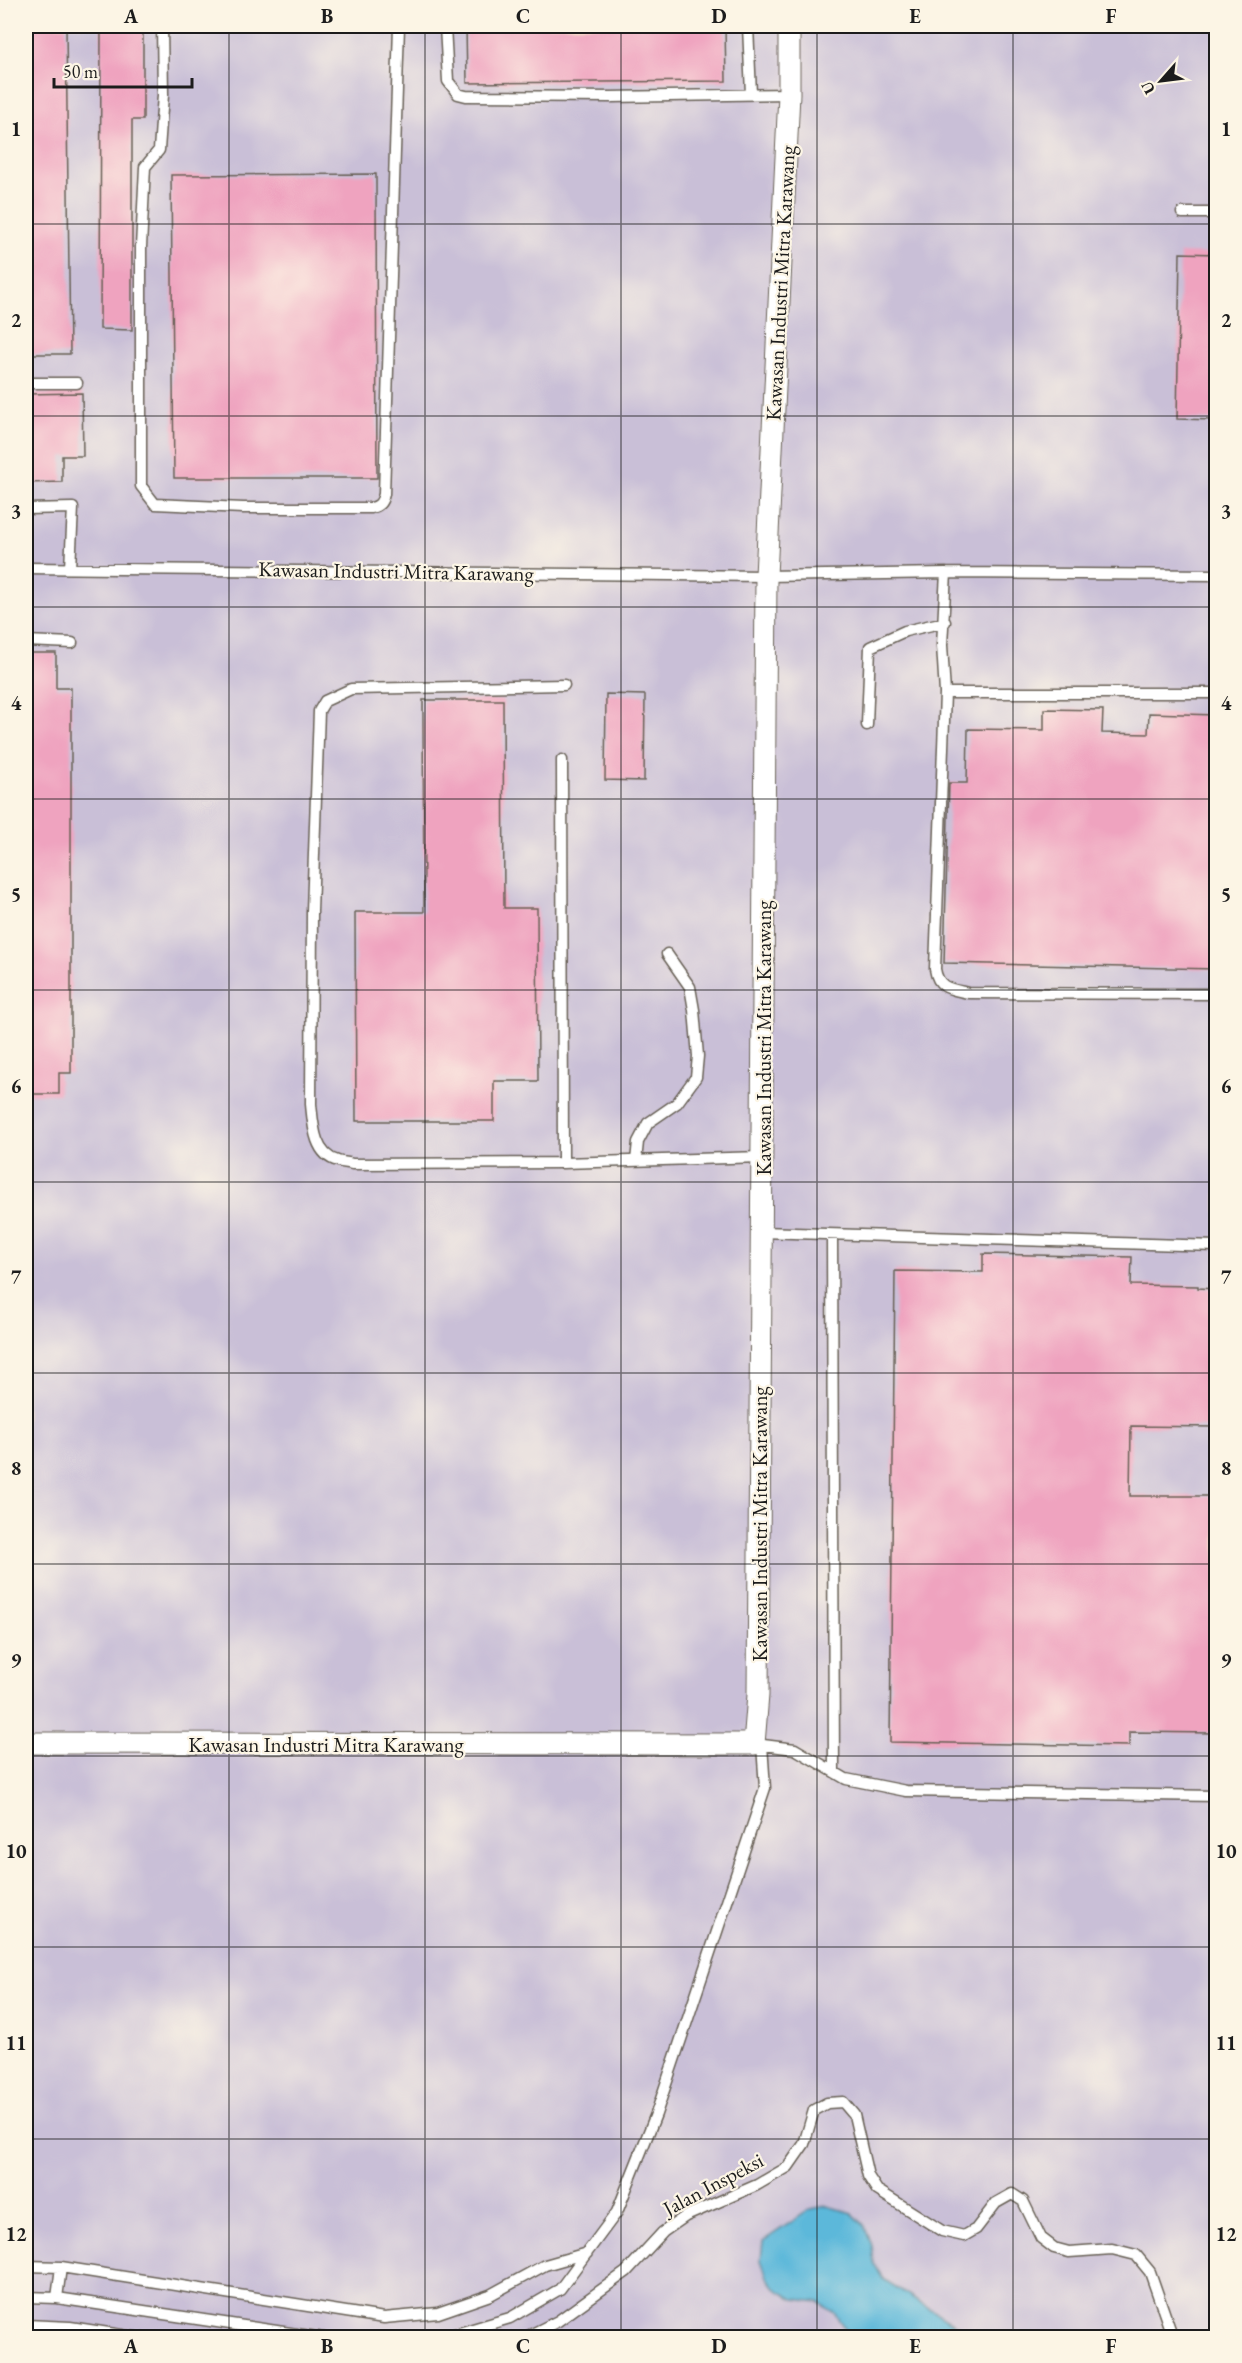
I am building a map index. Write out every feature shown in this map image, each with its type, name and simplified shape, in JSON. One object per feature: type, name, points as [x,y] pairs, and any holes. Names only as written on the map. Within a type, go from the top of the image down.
[{"type":"street","name":"Kawasan Industri Mitra Karawang","points":[[26,1743],[758,1744],[766,576],[789,94],[789,26]]},
{"type":"lane","points":[[162,26],[163,95],[159,150],[145,167],[144,178],[141,247],[141,486],[155,504],[347,508],[378,507],[383,502],[384,494],[399,26]]},
{"type":"lane","points":[[445,26],[448,81],[458,94],[466,96],[610,97],[789,94]]},
{"type":"lane","points":[[748,26],[751,94]]},
{"type":"lane","points":[[1182,213],[1216,213]]},
{"type":"lane","points":[[26,383],[77,383]]},
{"type":"lane","points":[[26,510],[73,508],[70,568]]},
{"type":"lane","name":"Kawasan Industri Mitra Karawang","points":[[26,568],[766,576],[946,573],[1216,575]]},
{"type":"lane","points":[[946,573],[942,645],[945,693],[936,979],[944,987],[978,993],[1216,994]]},
{"type":"lane","points":[[867,725],[870,647],[905,632],[945,622]]},
{"type":"lane","points":[[26,641],[72,643]]},
{"type":"lane","points":[[564,685],[351,689],[325,701],[319,711],[312,911],[311,1093],[314,1132],[321,1148],[329,1157],[352,1164],[563,1163],[762,1157]]},
{"type":"lane","points":[[945,693],[1216,693]]},
{"type":"lane","points":[[562,760],[563,1163]]},
{"type":"lane","points":[[636,1161],[638,1142],[648,1123],[677,1103],[696,1077],[698,1056],[690,987],[667,954]]},
{"type":"lane","points":[[761,1232],[1216,1246]]},
{"type":"lane","points":[[832,1235],[834,1772]]},
{"type":"lane","points":[[435,2337],[459,2333],[510,2318],[560,2289],[616,2212],[656,2114],[765,1788],[758,1744],[795,1749],[846,1779],[906,1791],[1216,1796]]},
{"type":"lane","name":"Jalan Inspeksi","points":[[524,2337],[558,2321],[626,2272],[663,2232],[686,2216],[758,2185],[788,2167],[804,2144],[814,2110],[827,2103],[843,2102],[854,2115],[868,2176],[877,2190],[942,2231],[964,2236],[976,2229],[996,2203],[1012,2194],[1023,2201],[1041,2238],[1054,2248],[1069,2252],[1112,2249],[1136,2255],[1150,2272],[1173,2337]]},
{"type":"lane","points":[[26,2266],[61,2267],[384,2318],[438,2313],[490,2295],[545,2265],[587,2253]]},
{"type":"lane","points":[[57,2298],[61,2267]]},
{"type":"lane","points":[[26,2297],[57,2298],[324,2337]]},
{"type":"lane","points":[[26,2325],[70,2327],[141,2337]]},
{"type":"shaded area","points":[[26,26],[1216,26],[1216,2337],[26,2338]]},
{"type":"water","points":[[827,2206],[852,2213],[864,2225],[872,2246],[874,2263],[883,2279],[975,2337],[851,2337],[834,2313],[819,2302],[794,2299],[777,2290],[767,2277],[761,2260],[763,2241],[811,2209]]},
{"type":"building","points":[[26,26],[66,26],[70,354],[26,354]]},
{"type":"building","points":[[101,26],[143,26],[143,120],[132,120],[132,330],[100,329]]},
{"type":"building","points":[[466,26],[725,26],[726,81],[467,83]]},
{"type":"building","points":[[376,174],[377,478],[174,478],[171,175]]},
{"type":"building","points":[[1180,253],[1216,254],[1216,420],[1177,419]]},
{"type":"building","points":[[82,393],[83,456],[62,456],[62,482],[26,483],[26,394]]},
{"type":"building","points":[[26,653],[56,653],[56,688],[71,688],[71,1073],[59,1073],[59,1094],[26,1094]]},
{"type":"building","points":[[606,694],[645,695],[644,781],[605,780]]},
{"type":"building","points":[[423,700],[503,700],[504,908],[537,908],[538,1081],[494,1081],[494,1121],[356,1121],[355,912],[424,912]]},
{"type":"building","points":[[1044,709],[1103,710],[1102,733],[1148,734],[1149,713],[1216,715],[1216,969],[944,963],[949,783],[967,783],[968,729],[1044,730]]},
{"type":"building","points":[[983,1254],[1132,1257],[1131,1285],[1198,1286],[1198,1288],[1216,1289],[1216,1427],[1131,1426],[1130,1496],[1216,1496],[1216,1733],[1129,1732],[1129,1746],[890,1742],[895,1271],[983,1272]]}]
